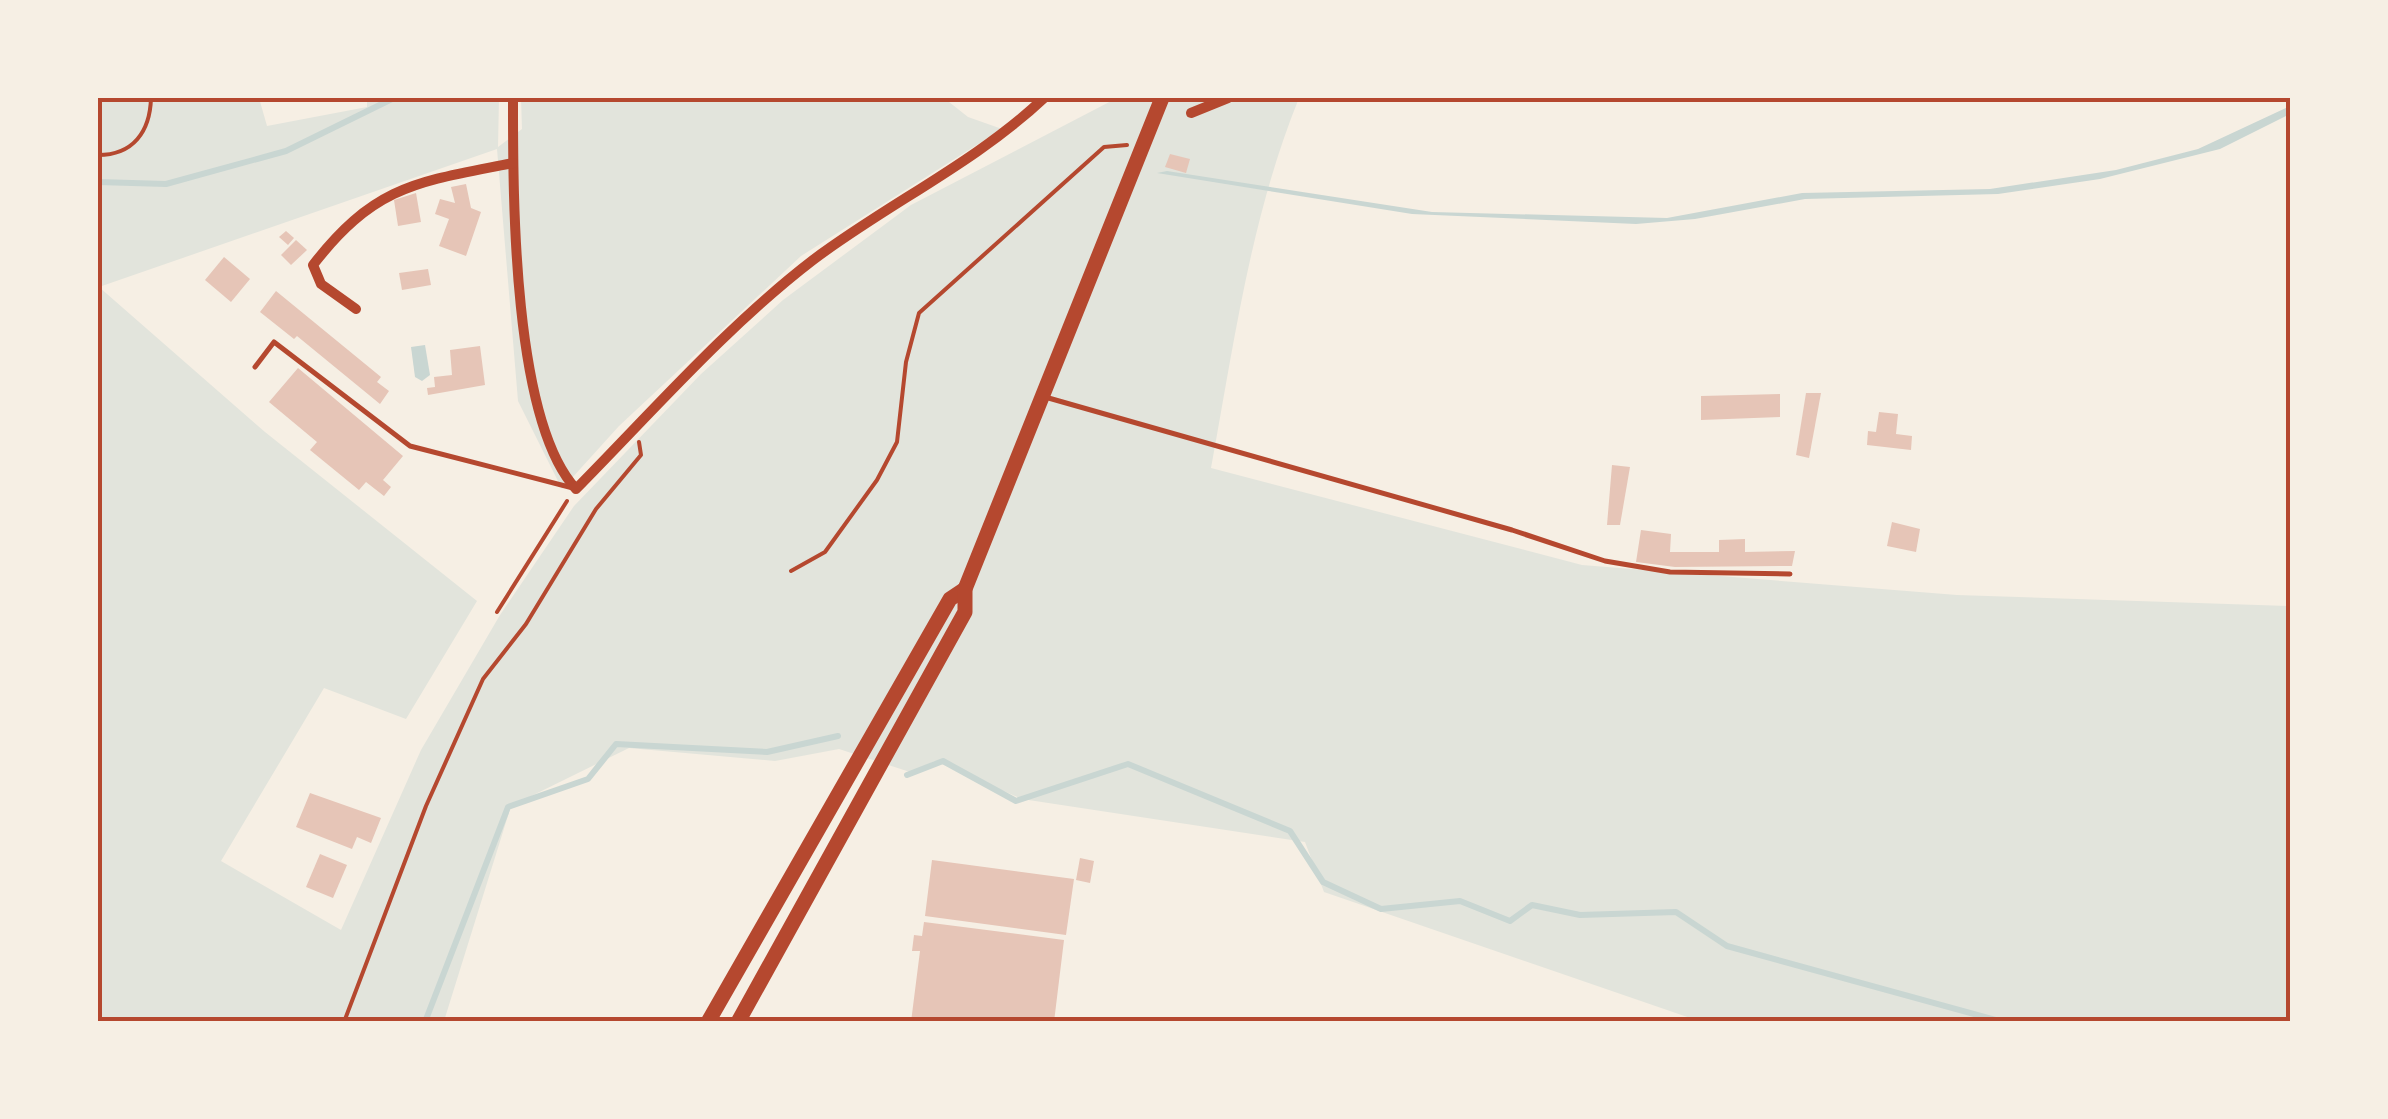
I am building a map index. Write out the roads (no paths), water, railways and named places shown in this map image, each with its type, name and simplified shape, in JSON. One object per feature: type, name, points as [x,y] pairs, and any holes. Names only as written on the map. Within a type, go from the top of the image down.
[{"type":"main road","points":[[738,1022],[965,612],[966,589],[1162,98]]},
{"type":"main road","points":[[708,1022],[950,599],[966,589]]},
{"type":"street","points":[[514,98],[513,163],[536,407],[553,459],[576,489],[811,262],[897,202],[1000,139],[1044,98]]},
{"type":"street","points":[[1191,114],[1228,98]]},
{"type":"street","points":[[356,310],[321,284],[314,264],[369,204],[409,186],[513,163]]},
{"type":"lane","points":[[255,367],[274,342],[410,446],[576,489]]},
{"type":"lane","points":[[1045,397],[1512,530],[1606,562],[1670,572],[1790,574]]},
{"type":"waterway","points":[[98,182],[166,184],[286,151],[394,98]]},
{"type":"waterway","points":[[425,1022],[508,807],[588,779],[616,744],[767,752],[838,736]]},
{"type":"waterway","points":[[907,775],[943,761],[1016,801],[1128,764],[1290,831],[1323,882],[1381,909],[1460,901],[1510,921],[1532,905],[1580,915],[1676,912],[1727,946],[2003,1022]]}]
